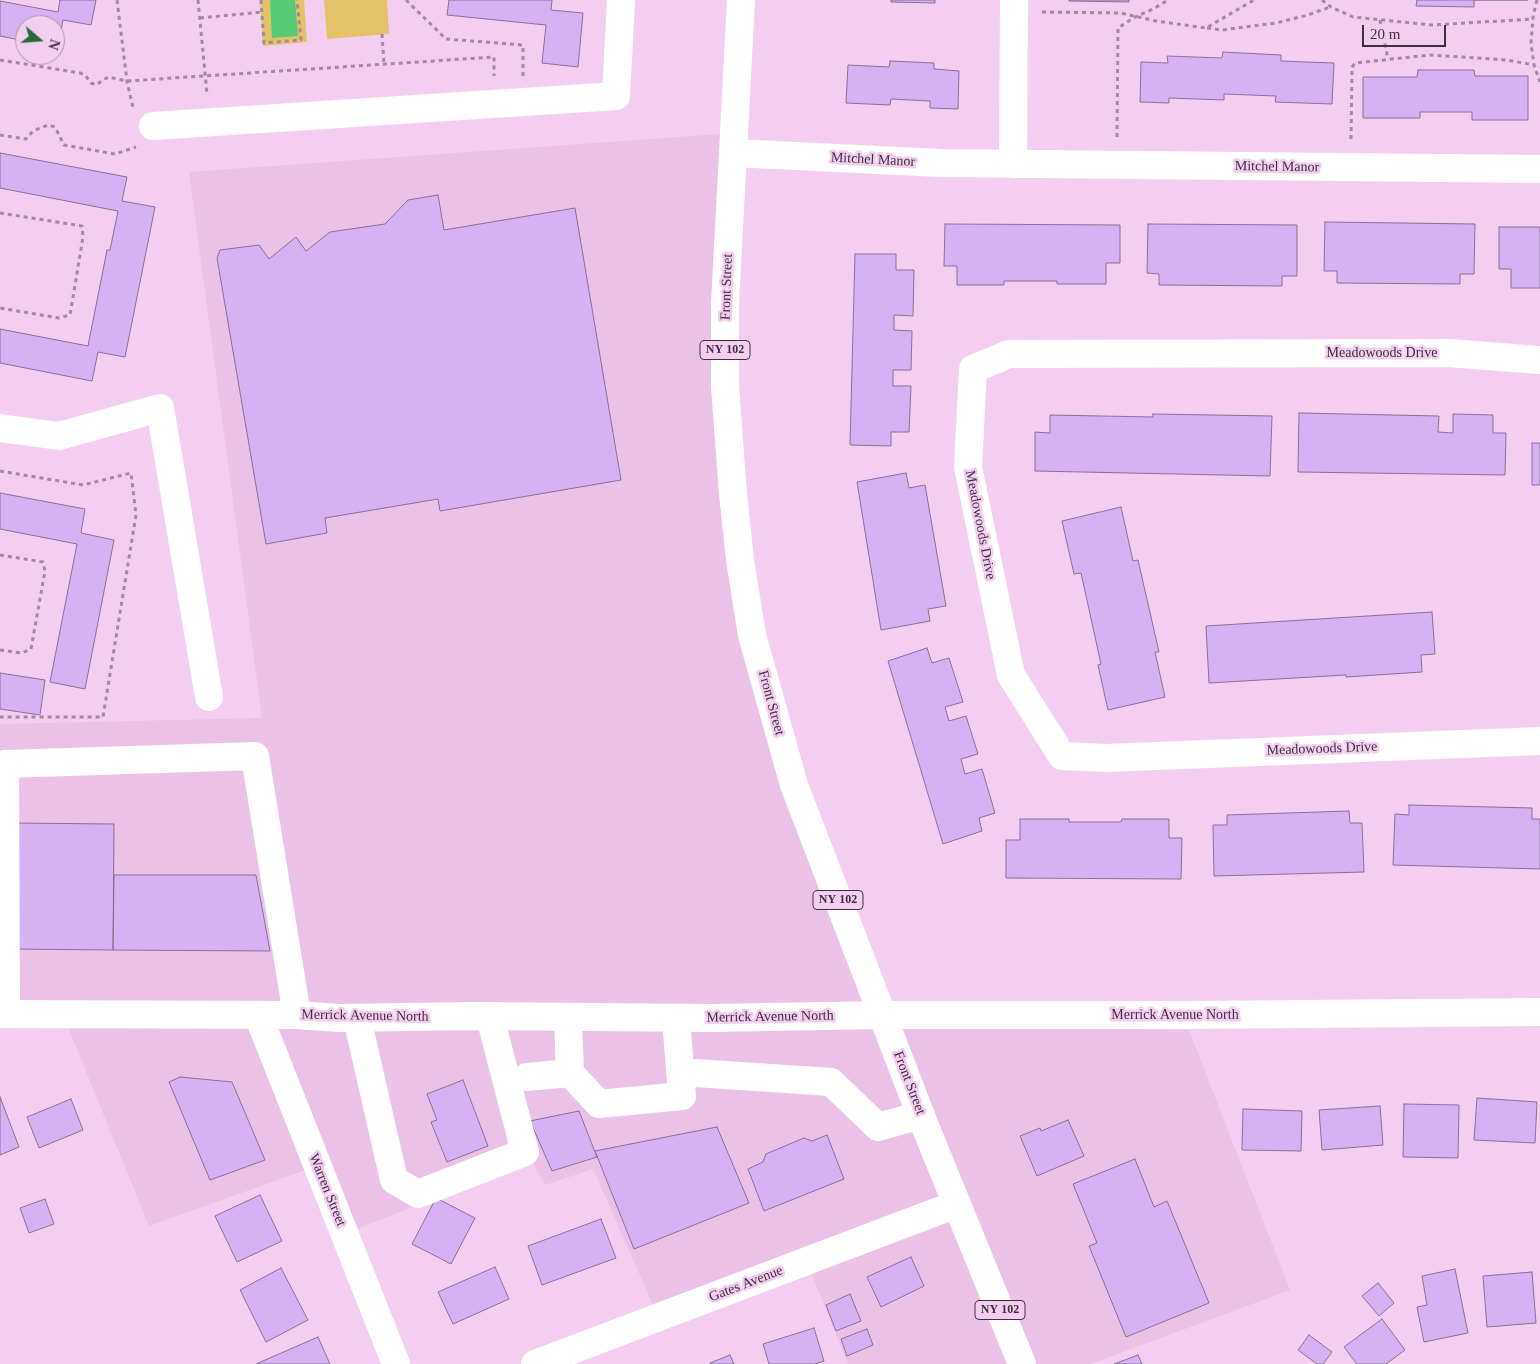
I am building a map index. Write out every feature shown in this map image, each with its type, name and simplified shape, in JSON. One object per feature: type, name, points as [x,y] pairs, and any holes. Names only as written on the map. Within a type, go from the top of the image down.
[{"type":"street","points":[[141,125],[616,96],[621,0]]},
{"type":"street","name":"Front Street","points":[[741,0],[726,304],[725,387],[732,494],[752,635],[794,785],[921,1115],[1022,1364]]},
{"type":"street","points":[[1013,164],[1014,0]]},
{"type":"street","name":"Mitchel Manor","points":[[733,153],[940,163],[1540,169]]},
{"type":"street","name":"Meadowoods Drive","points":[[1540,360],[1448,353],[1009,354],[972,369],[968,467],[1011,675],[1062,756],[1106,758],[1540,741]]},
{"type":"street","points":[[0,428],[59,436],[160,408],[209,697]]},
{"type":"street","points":[[3,1014],[6,764],[255,756],[297,1015]]},
{"type":"street","name":"Merrick Avenue North","points":[[3,1014],[297,1015],[357,1018],[676,1018],[882,1015],[1540,1012]]},
{"type":"street","name":"Warren Street","points":[[258,1015],[396,1364]]},
{"type":"street","points":[[357,1018],[394,1180],[418,1194],[525,1152],[490,1017]]},
{"type":"street","points":[[568,1017],[570,1074],[599,1104],[682,1096],[676,1018]]},
{"type":"street","points":[[680,1072],[832,1082],[878,1127],[921,1115]]},
{"type":"street","points":[[527,1077],[570,1074]]},
{"type":"street","name":"Gates Avenue","points":[[535,1364],[957,1204]]},
{"type":"path","points":[[0,135],[26,139],[33,131],[48,125],[55,126],[64,145],[115,154],[138,146],[141,125],[127,81],[117,0]]},
{"type":"path","points":[[198,0],[210,122]]},
{"type":"path","points":[[261,0],[264,43],[300,40],[297,0]]},
{"type":"path","points":[[406,0],[446,40],[523,45],[524,82]]},
{"type":"path","points":[[1117,144],[1118,28],[1168,0]]},
{"type":"path","points":[[1206,28],[1254,0]]},
{"type":"path","points":[[1322,0],[1353,17],[1432,25],[1533,19]]},
{"type":"path","points":[[1537,0],[1531,43],[1534,65],[1540,82]]},
{"type":"path","points":[[1042,12],[1121,13],[1156,22],[1222,30],[1276,23],[1308,15],[1330,6]]},
{"type":"path","points":[[200,18],[262,12]]},
{"type":"path","points":[[1380,20],[1388,59]]},
{"type":"path","points":[[382,34],[384,64]]},
{"type":"path","points":[[1351,168],[1352,67],[1355,63],[1430,55],[1467,56],[1534,65]]},
{"type":"path","points":[[0,60],[80,73],[96,85],[108,77],[127,81],[494,57],[494,84]]},
{"type":"path","points":[[0,213],[82,226],[83,236],[70,315],[59,318],[0,308]]},
{"type":"path","points":[[0,471],[83,484],[130,473],[136,515],[102,717],[0,717]]},
{"type":"path","points":[[0,555],[42,562],[45,571],[31,649],[22,652],[0,650]]},
{"type":"shaded area","points":[[260,0],[304,0],[307,42],[263,46]]},
{"type":"shaded area","points":[[270,0],[295,0],[298,36],[272,38]]},
{"type":"shaded area","points":[[324,0],[387,0],[389,34],[327,39]]},
{"type":"shaded area","points":[[734,133],[726,437],[749,616],[893,1025],[1189,1030],[1290,1290],[1091,1364],[848,1364],[805,1258],[657,1314],[593,1169],[545,1185],[531,1160],[349,1232],[317,1166],[149,1226],[63,1015],[6,1014],[0,852],[0,724],[262,718],[189,172]]},
{"type":"building","points":[[60,0],[96,0],[91,25],[65,20],[65,15],[15,15],[15,39],[0,36],[0,1],[58,12]]},
{"type":"building","points":[[449,0],[552,0],[551,10],[583,13],[578,67],[542,63],[546,25],[447,15]]},
{"type":"building","points":[[891,0],[935,0],[935,3],[891,2]]},
{"type":"building","points":[[1129,0],[1129,2],[1069,1]]},
{"type":"building","points":[[1417,0],[1474,0],[1474,7],[1416,6]]},
{"type":"building","points":[[1223,52],[1281,55],[1281,61],[1334,63],[1332,104],[1275,102],[1276,96],[1224,94],[1224,100],[1169,98],[1169,103],[1140,102],[1141,62],[1168,63],[1167,56],[1222,58]]},
{"type":"building","points":[[890,61],[934,63],[934,69],[959,71],[958,109],[930,108],[930,101],[891,99],[890,105],[846,103],[848,65],[889,67]]},
{"type":"building","points":[[1418,70],[1474,70],[1475,76],[1528,76],[1528,120],[1472,120],[1472,112],[1420,112],[1420,118],[1363,118],[1363,77],[1417,77]]},
{"type":"building","points":[[0,153],[127,177],[122,201],[155,207],[125,357],[98,352],[92,381],[0,363],[0,329],[88,346],[107,250],[110,250],[118,211],[0,188]]},
{"type":"building","points":[[438,195],[444,230],[575,208],[621,480],[440,511],[438,499],[325,518],[327,533],[266,544],[217,258],[220,250],[259,245],[269,259],[296,237],[306,251],[330,232],[385,224],[408,200]]},
{"type":"building","points":[[1325,222],[1475,224],[1474,274],[1460,274],[1460,284],[1337,283],[1337,271],[1324,271]]},
{"type":"building","points":[[945,224],[1120,225],[1120,263],[1106,263],[1106,284],[1057,284],[1057,281],[1004,281],[1004,285],[957,285],[957,266],[944,266]]},
{"type":"building","points":[[1148,224],[1297,225],[1297,276],[1282,276],[1282,286],[1159,285],[1159,274],[1147,273]]},
{"type":"building","points":[[1499,227],[1540,227],[1540,288],[1511,288],[1511,269],[1499,269]]},
{"type":"building","points":[[855,254],[896,254],[896,270],[914,270],[913,316],[894,315],[894,330],[912,331],[911,370],[893,370],[893,386],[911,386],[909,432],[891,432],[891,446],[850,445]]},
{"type":"building","points":[[1299,413],[1439,416],[1438,432],[1453,433],[1453,414],[1493,415],[1493,433],[1506,433],[1505,475],[1298,472]]},
{"type":"building","points":[[1153,414],[1272,416],[1270,476],[1035,471],[1035,432],[1050,433],[1050,415],[1153,417]]},
{"type":"building","points":[[1532,443],[1540,443],[1540,485],[1532,485]]},
{"type":"building","points":[[906,473],[909,488],[925,485],[946,606],[928,609],[930,621],[881,630],[857,482]]},
{"type":"building","points":[[0,493],[85,509],[81,533],[114,540],[85,689],[50,682],[77,544],[0,529]]},
{"type":"building","points":[[1121,507],[1133,561],[1138,560],[1159,652],[1155,652],[1165,697],[1108,710],[1098,665],[1101,664],[1081,573],[1074,574],[1062,521]]},
{"type":"building","points":[[1432,612],[1435,654],[1421,655],[1422,672],[1209,683],[1206,626]]},
{"type":"building","points":[[927,648],[932,663],[949,658],[963,702],[945,707],[949,721],[966,716],[978,754],[961,759],[965,774],[982,769],[995,813],[979,818],[982,831],[943,844],[888,661]]},
{"type":"building","points":[[0,673],[45,680],[40,715],[0,709]]},
{"type":"building","points":[[1409,805],[1532,808],[1532,819],[1540,819],[1540,869],[1393,865],[1395,814],[1409,815]]},
{"type":"building","points":[[1349,811],[1350,823],[1362,823],[1364,872],[1214,876],[1213,825],[1227,825],[1227,815]]},
{"type":"building","points":[[1020,819],[1069,819],[1069,822],[1121,822],[1122,819],[1169,819],[1169,838],[1182,838],[1181,879],[1006,878],[1006,840],[1020,840]]},
{"type":"building","points":[[13,823],[114,824],[113,950],[12,949]]},
{"type":"building","points":[[114,875],[256,875],[270,951],[113,950]]},
{"type":"building","points":[[180,1077],[232,1082],[265,1160],[210,1180],[169,1082]]},
{"type":"building","points":[[463,1080],[488,1146],[447,1162],[431,1122],[437,1120],[427,1094]]},
{"type":"building","points":[[0,1097],[19,1147],[0,1155]]},
{"type":"building","points":[[1477,1098],[1537,1102],[1535,1143],[1474,1140]]},
{"type":"building","points":[[71,1099],[83,1130],[39,1148],[27,1117]]},
{"type":"building","points":[[1404,1104],[1459,1105],[1458,1158],[1403,1157]]},
{"type":"building","points":[[1380,1106],[1383,1145],[1322,1150],[1319,1110]]},
{"type":"building","points":[[1243,1109],[1302,1111],[1301,1151],[1242,1150]]},
{"type":"building","points":[[579,1111],[597,1157],[552,1171],[530,1121]]},
{"type":"building","points":[[1068,1120],[1084,1156],[1037,1176],[1020,1136],[1040,1128],[1041,1131]]},
{"type":"building","points":[[717,1127],[749,1203],[634,1249],[595,1151]]},
{"type":"building","points":[[827,1135],[844,1179],[764,1211],[748,1169],[763,1162],[766,1154],[804,1138],[812,1141]]},
{"type":"building","points":[[1135,1159],[1154,1207],[1167,1201],[1209,1303],[1126,1337],[1089,1246],[1097,1243],[1073,1184]]},
{"type":"building","points":[[260,1195],[282,1241],[237,1262],[215,1216]]},
{"type":"building","points":[[436,1198],[475,1218],[451,1264],[412,1244]]},
{"type":"building","points":[[45,1199],[54,1224],[29,1233],[20,1208]]},
{"type":"building","points":[[601,1219],[616,1258],[542,1285],[528,1246]]},
{"type":"building","points":[[911,1257],[924,1286],[881,1307],[867,1277]]},
{"type":"building","points":[[495,1267],[509,1299],[453,1324],[438,1292]]},
{"type":"building","points":[[281,1268],[308,1320],[266,1342],[240,1290]]},
{"type":"building","points":[[1455,1269],[1468,1333],[1424,1342],[1417,1307],[1427,1305],[1422,1276]]},
{"type":"building","points":[[1532,1272],[1536,1323],[1487,1327],[1483,1276]]},
{"type":"building","points":[[1378,1283],[1394,1303],[1379,1316],[1362,1296]]},
{"type":"building","points":[[850,1294],[861,1321],[836,1331],[826,1305]]},
{"type":"building","points":[[1382,1319],[1405,1350],[1386,1364],[1357,1364],[1344,1347]]},
{"type":"building","points":[[814,1328],[824,1361],[815,1364],[769,1364],[763,1344]]},
{"type":"building","points":[[867,1329],[873,1345],[847,1356],[841,1339]]},
{"type":"building","points":[[1309,1335],[1332,1352],[1323,1364],[1317,1364],[1298,1350]]},
{"type":"building","points":[[318,1337],[330,1364],[256,1364]]},
{"type":"building","points":[[730,1355],[734,1364],[710,1364],[710,1363]]},
{"type":"building","points":[[1138,1355],[1142,1364],[1114,1364]]}]
